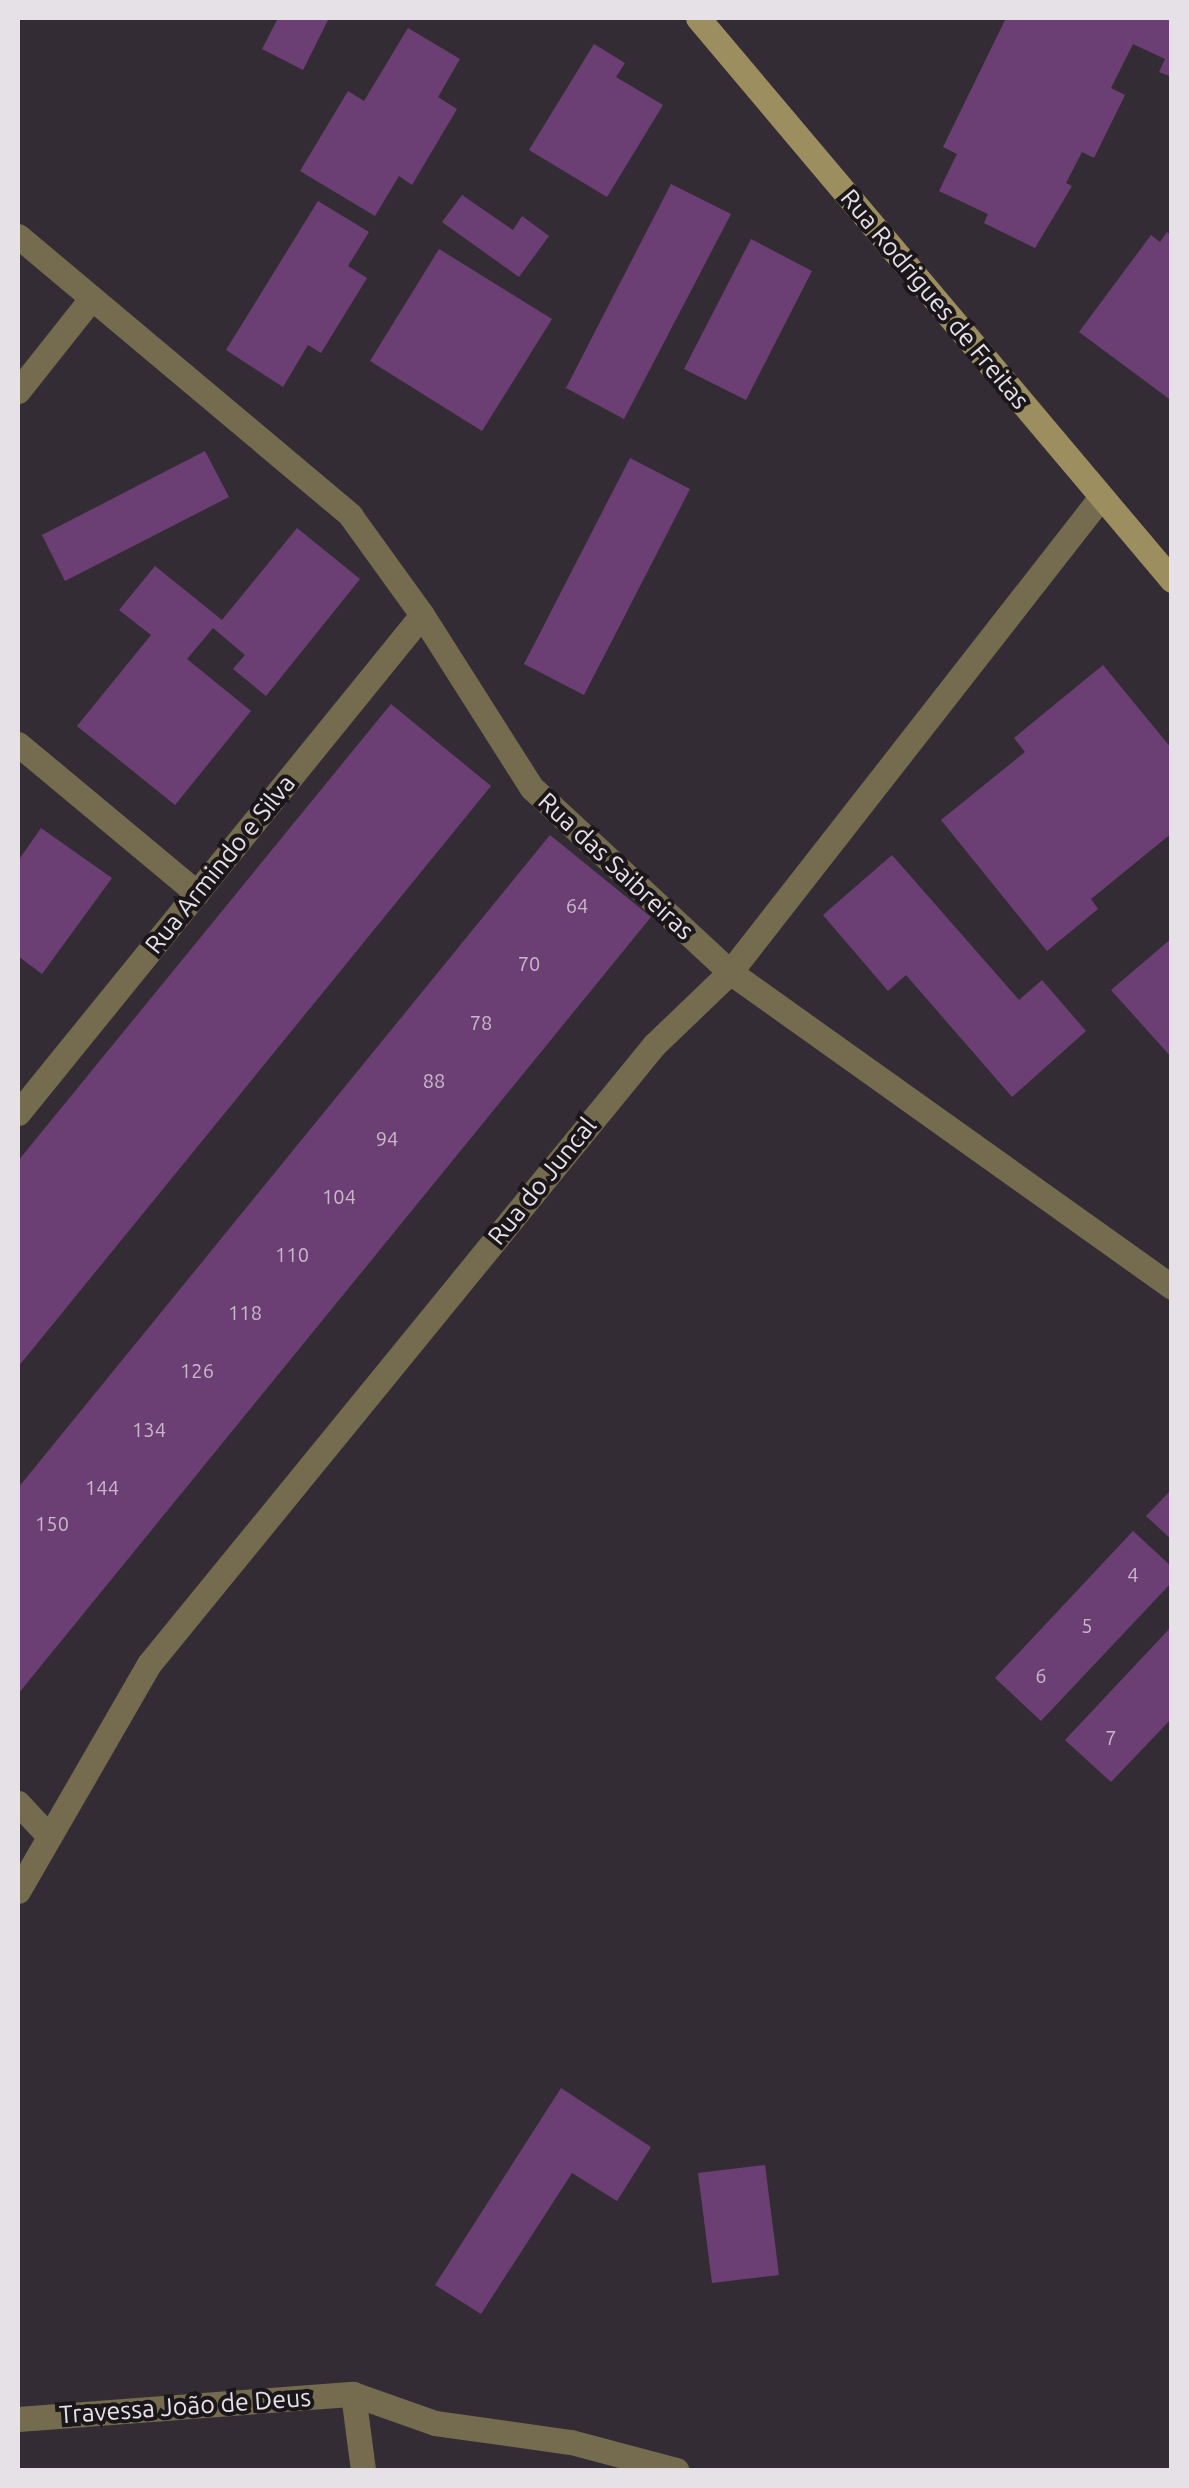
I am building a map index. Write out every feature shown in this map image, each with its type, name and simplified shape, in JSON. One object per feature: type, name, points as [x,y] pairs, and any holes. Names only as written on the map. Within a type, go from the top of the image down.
[{"type":"main road","name":"Rua Rodrigues de Freitas","points":[[698,18],[1172,580]]},
{"type":"street","name":"Rua das Saibreiras","points":[[18,236],[350,516],[422,614],[532,788],[730,972],[1172,1287]]},
{"type":"street","points":[[18,390],[91,300]]},
{"type":"street","name":"Rua do Juncal","points":[[18,1890],[46,1834],[149,1664],[654,1044],[730,972],[1101,497]]},
{"type":"street","name":"Rua Armindo e Silva","points":[[18,1113],[422,614]]},
{"type":"street","points":[[18,744],[197,893]]},
{"type":"street","points":[[18,1803],[46,1834]]},
{"type":"street","points":[[353,2394],[363,2470]]},
{"type":"street","name":"Travessa João de Deus","points":[[18,2418],[353,2394],[434,2424],[570,2442],[676,2470]]},
{"type":"building","points":[[278,18],[329,18],[303,70],[262,49]]},
{"type":"building","points":[[1006,18],[1172,18],[1172,77],[1159,72],[1165,59],[1133,44],[1111,88],[1125,95],[1094,158],[1082,152],[1066,183],[1072,186],[1035,248],[984,223],[988,214],[939,191],[957,154],[943,147]]},
{"type":"building","points":[[408,28],[460,59],[438,97],[457,109],[412,185],[399,176],[375,216],[300,171],[348,91],[364,101]]},
{"type":"building","points":[[594,44],[625,63],[616,77],[663,105],[607,197],[529,150]]},
{"type":"building","points":[[671,184],[731,214],[624,419],[566,388]]},
{"type":"building","points":[[462,195],[513,230],[522,216],[549,236],[519,277],[442,222]]},
{"type":"building","points":[[318,201],[369,232],[348,266],[367,278],[321,353],[308,345],[283,387],[226,350]]},
{"type":"building","points":[[1167,232],[1172,236],[1172,401],[1079,332],[1151,235],[1160,242]]},
{"type":"building","points":[[751,239],[812,271],[746,400],[684,369]]},
{"type":"building","points":[[439,249],[552,319],[482,431],[370,361]]},
{"type":"building","points":[[205,451],[229,497],[65,581],[42,535]]},
{"type":"building","points":[[630,458],[690,489],[584,695],[524,664]]},
{"type":"building","points":[[297,528],[360,579],[266,696],[233,669],[245,655],[213,628],[187,659],[251,711],[175,805],[77,726],[151,635],[119,610],[155,566],[222,620]]},
{"type":"building","points":[[1103,665],[1172,749],[1172,833],[1091,899],[1098,909],[1047,951],[941,820],[1025,752],[1014,738]]},
{"type":"building","points":[[391,704],[491,786],[18,1367],[18,1161]]},
{"type":"building","points":[[41,828],[112,878],[42,974],[18,956],[18,861]]},
{"type":"building","points":[[550,835],[651,917],[18,1694],[18,1488]]},
{"type":"building","points":[[892,855],[1019,1000],[1042,980],[1086,1031],[1012,1097],[906,975],[888,991],[823,915]]},
{"type":"building","points":[[1172,938],[1172,1058],[1111,990]]},
{"type":"building","points":[[1172,1489],[1172,1540],[1146,1516]]},
{"type":"building","points":[[1133,1531],[1172,1567],[1172,1582],[1041,1721],[995,1678]]},
{"type":"building","points":[[1172,1626],[1172,1718],[1111,1782],[1065,1740]]},
{"type":"building","points":[[561,2088],[651,2147],[617,2201],[572,2173],[481,2314],[435,2285]]},
{"type":"building","points":[[765,2165],[779,2275],[712,2283],[698,2173]]}]
